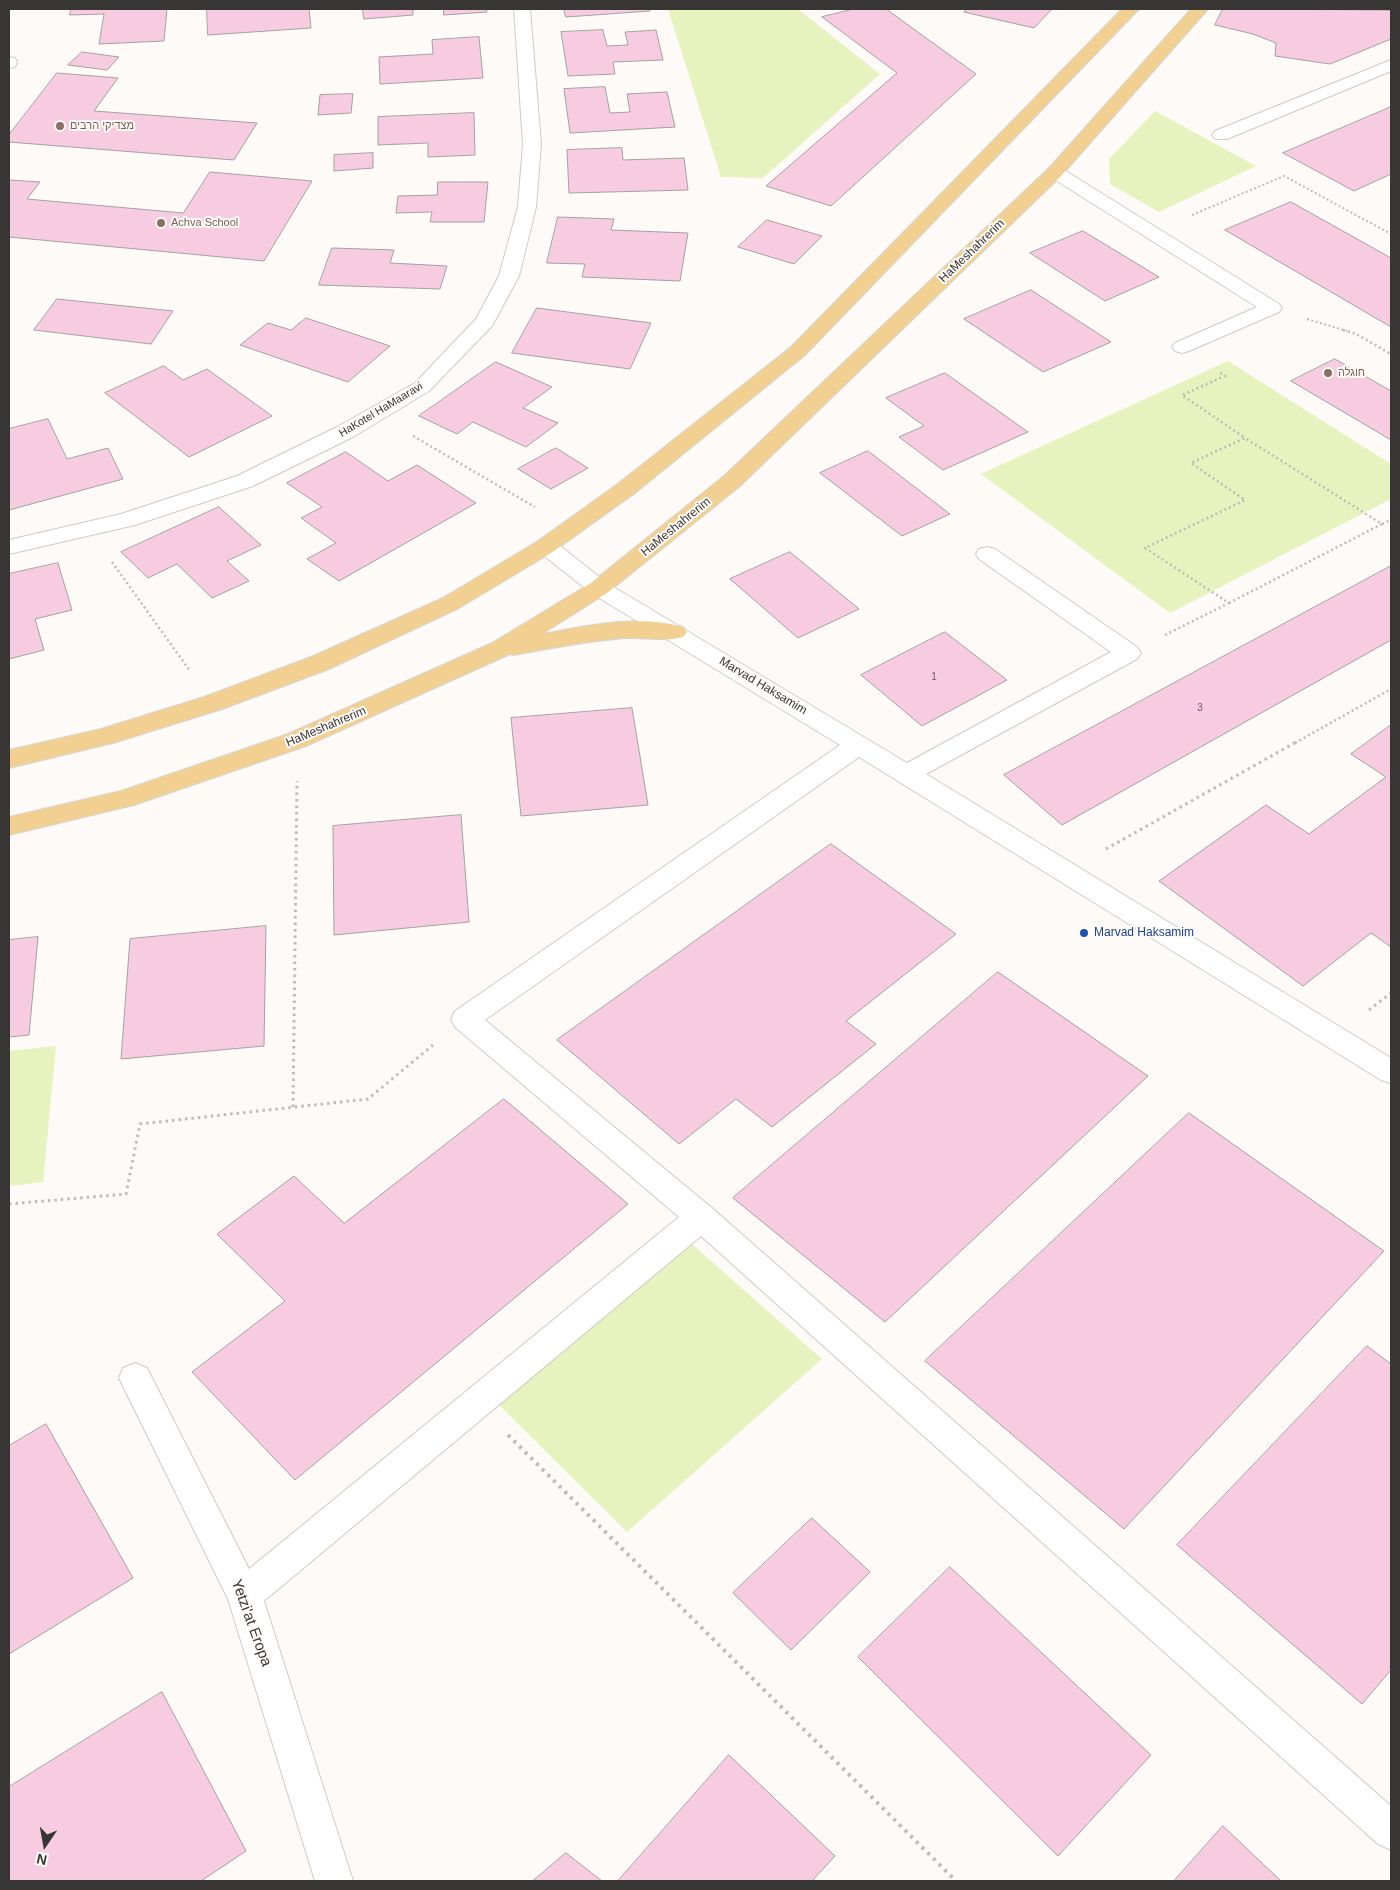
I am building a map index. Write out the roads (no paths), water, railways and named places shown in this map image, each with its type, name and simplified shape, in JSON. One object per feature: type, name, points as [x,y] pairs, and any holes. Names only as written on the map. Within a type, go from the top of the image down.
[{"type":"main road","points":[[9,759],[104,737],[213,703],[320,663],[451,603],[546,546],[627,488],[798,351],[1131,9]]},
{"type":"main road","name":"HaMeshahrerim","points":[[9,826],[125,799],[297,740],[500,649],[598,588],[732,481],[1055,172],[1200,9]]},
{"type":"main road","points":[[500,649],[589,633],[633,630],[675,632]]},
{"type":"street","name":"HaKotel HaMaaravi","points":[[9,547],[127,520],[245,481],[345,432],[422,387],[485,322],[509,276],[527,207],[532,144],[522,9]]},
{"type":"street","points":[[1222,135],[1391,65]]},
{"type":"street","points":[[1055,172],[1272,308],[1182,347]]},
{"type":"street","name":"Marvad Haksamim","points":[[546,546],[598,588],[675,632],[859,744],[1391,1072]]},
{"type":"street","points":[[906,774],[1129,653],[987,554]]},
{"type":"street","points":[[859,744],[464,1019],[701,1217],[1391,1831]]},
{"type":"street","points":[[244,1595],[701,1217]]},
{"type":"street","name":"Yetzi'at Eropa","points":[[135,1378],[244,1595],[334,1881]]},
{"type":"place","name":"מצדיקי הרבים","points":[[60,126]]},
{"type":"place","name":"Achva School","points":[[161,223]]},
{"type":"place","name":"חוגלה","points":[[1328,373]]},
{"type":"place","name":"Marvad Haksamim","points":[[1084,933]]}]
